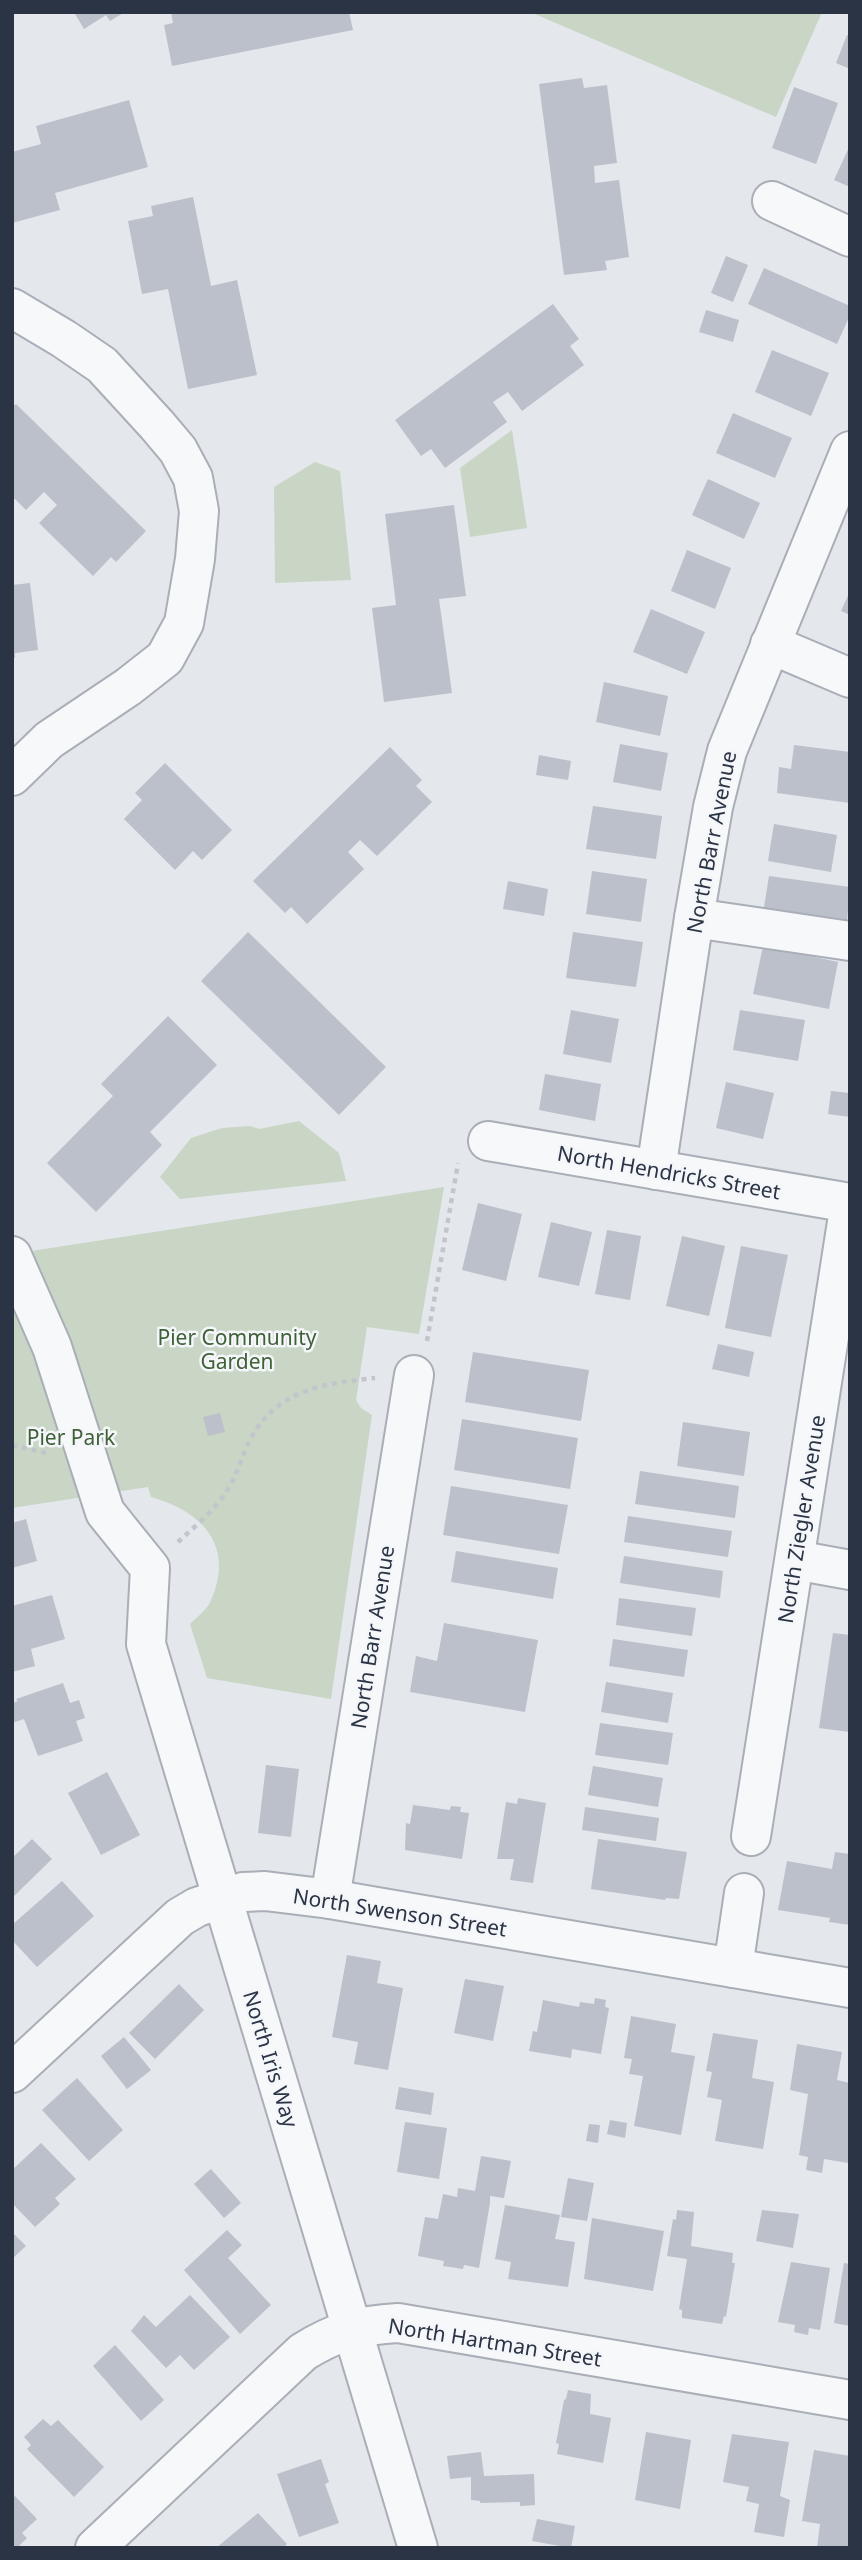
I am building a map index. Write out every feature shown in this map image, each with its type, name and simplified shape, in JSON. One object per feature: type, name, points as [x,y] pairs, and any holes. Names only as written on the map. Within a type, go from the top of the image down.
[{"type":"street","points":[[772,201],[850,237]]},
{"type":"street","points":[[12,308],[102,365],[158,425],[178,450],[193,478],[200,512],[184,623],[165,658],[128,687],[49,740],[12,776]]},
{"type":"street","name":"North Barr Avenue","points":[[656,1170],[694,918],[719,779],[727,751],[850,451]]},
{"type":"street","points":[[770,644],[850,678]]},
{"type":"street","points":[[694,918],[850,941]]},
{"type":"street","name":"North Hendricks Street","points":[[488,1141],[850,1203]]},
{"type":"street","name":"North Ziegler Avenue","points":[[751,1836],[795,1560],[836,1384],[850,1203]]},
{"type":"street","name":"North Iris Way","points":[[12,1256],[52,1347],[104,1512],[150,1568],[146,1644],[418,2548]]},
{"type":"street","name":"North Barr Avenue","points":[[330,1899],[414,1374]]},
{"type":"street","points":[[795,1560],[850,1570]]},
{"type":"street","name":"North Swenson Street","points":[[12,2073],[180,1917],[222,1897],[243,1892],[265,1891],[330,1899],[850,1988]]},
{"type":"street","points":[[733,1968],[744,1893]]},
{"type":"street","name":"North Hartman Street","points":[[94,2548],[303,2352],[323,2339],[352,2328],[398,2323],[850,2400]]},
{"type":"path","points":[[414,1374],[429,1335],[459,1158],[488,1141]]},
{"type":"path","points":[[199,1522],[231,1485],[257,1428],[283,1401],[300,1391],[320,1385],[359,1380]]},
{"type":"green space","points":[[530,12],[822,12],[776,117]]},
{"type":"green space","points":[[512,430],[527,528],[470,537],[460,468]]},
{"type":"green space","points":[[315,462],[340,471],[351,580],[275,583],[274,487]]},
{"type":"green space","points":[[299,1121],[339,1153],[346,1181],[180,1199],[160,1177],[191,1138],[222,1128],[250,1126],[259,1129]]},
{"type":"green space","name":"Pier Community Garden","points":[[444,1187],[419,1334],[367,1327],[356,1400],[361,1408],[372,1415],[331,1699],[207,1678],[190,1624],[210,1603],[219,1563],[216,1547],[199,1522],[185,1511],[151,1497],[148,1487],[12,1508],[12,1254]]},
{"type":"building","points":[[74,12],[125,12],[110,21],[106,15],[84,29]]},
{"type":"building","points":[[171,12],[349,12],[353,30],[172,66],[164,25],[173,23]]},
{"type":"building","points":[[847,35],[850,36],[850,69],[836,63]]},
{"type":"building","points":[[582,78],[584,88],[607,85],[617,163],[594,166],[595,183],[619,180],[629,257],[605,261],[607,270],[564,275],[539,84]]},
{"type":"building","points":[[794,87],[838,103],[816,164],[772,148]]},
{"type":"building","points":[[129,100],[148,167],[55,193],[60,210],[12,223],[12,152],[41,144],[36,126]]},
{"type":"building","points":[[850,145],[850,187],[834,180]]},
{"type":"building","points":[[193,197],[211,286],[237,280],[257,375],[188,389],[168,289],[142,294],[128,221],[153,216],[151,206]]},
{"type":"building","points":[[726,256],[748,265],[733,302],[711,293]]},
{"type":"building","points":[[764,268],[850,306],[850,315],[837,344],[748,304]]},
{"type":"building","points":[[553,304],[579,339],[570,346],[584,365],[522,411],[508,392],[493,402],[507,422],[445,468],[431,449],[421,456],[395,420]]},
{"type":"building","points":[[706,310],[739,320],[733,342],[699,332]]},
{"type":"building","points":[[772,350],[829,373],[811,416],[755,392]]},
{"type":"building","points":[[16,404],[146,531],[116,562],[111,557],[93,576],[39,523],[57,505],[44,492],[26,510],[12,496],[12,407]]},
{"type":"building","points":[[733,413],[792,438],[775,478],[716,453]]},
{"type":"building","points":[[708,479],[760,503],[744,539],[692,515]]},
{"type":"building","points":[[454,505],[466,596],[439,599],[452,693],[384,702],[372,608],[396,605],[385,514]]},
{"type":"building","points":[[687,550],[731,568],[715,609],[671,591]]},
{"type":"building","points":[[30,583],[38,650],[15,653],[15,658],[12,658],[12,585]]},
{"type":"building","points":[[850,591],[850,615],[841,611]]},
{"type":"building","points":[[651,609],[705,632],[687,674],[633,652]]},
{"type":"building","points":[[604,682],[668,696],[660,736],[596,722]]},
{"type":"building","points":[[620,744],[668,753],[661,791],[613,782]]},
{"type":"building","points":[[794,745],[850,752],[850,803],[777,793],[779,767],[791,769]]},
{"type":"building","points":[[390,747],[422,780],[416,786],[432,802],[377,856],[360,840],[348,852],[364,869],[307,924],[291,907],[285,913],[253,881]]},
{"type":"building","points":[[539,755],[571,761],[568,780],[536,775]]},
{"type":"building","points":[[165,763],[232,830],[202,860],[193,851],[175,870],[124,819],[142,800],[135,793]]},
{"type":"building","points":[[593,806],[662,816],[656,859],[586,849]]},
{"type":"building","points":[[774,824],[837,835],[831,872],[768,861]]},
{"type":"building","points":[[592,871],[647,879],[641,922],[586,914]]},
{"type":"building","points":[[769,876],[850,887],[846,932],[762,920]]},
{"type":"building","points":[[508,881],[548,889],[544,916],[503,909]]},
{"type":"building","points":[[248,932],[386,1067],[339,1115],[201,981]]},
{"type":"building","points":[[573,932],[643,942],[636,987],[566,978]]},
{"type":"building","points":[[763,946],[838,962],[829,1009],[753,994]]},
{"type":"building","points":[[571,1010],[619,1019],[611,1063],[563,1054]]},
{"type":"building","points":[[740,1010],[805,1020],[798,1061],[733,1050]]},
{"type":"building","points":[[168,1016],[217,1065],[150,1132],[162,1145],[96,1212],[47,1163],[113,1096],[101,1084]]},
{"type":"building","points":[[545,1074],[601,1084],[595,1121],[539,1110]]},
{"type":"building","points":[[726,1082],[774,1093],[763,1139],[716,1128]]},
{"type":"building","points":[[831,1091],[850,1093],[850,1117],[828,1114]]},
{"type":"building","points":[[478,1203],[522,1214],[506,1281],[462,1270]]},
{"type":"building","points":[[551,1222],[592,1232],[579,1286],[538,1277]]},
{"type":"building","points":[[607,1230],[641,1236],[630,1300],[595,1294]]},
{"type":"building","points":[[682,1236],[725,1246],[709,1316],[666,1306]]},
{"type":"building","points":[[741,1246],[788,1255],[771,1337],[725,1328]]},
{"type":"building","points":[[718,1344],[754,1352],[749,1377],[712,1369]]},
{"type":"building","points":[[473,1352],[589,1370],[581,1421],[465,1402]]},
{"type":"building","points":[[220,1413],[225,1432],[208,1436],[203,1417]]},
{"type":"building","points":[[462,1419],[578,1438],[570,1489],[454,1470]]},
{"type":"building","points":[[683,1422],[750,1432],[744,1476],[677,1466]]},
{"type":"building","points":[[640,1471],[739,1486],[735,1518],[635,1504]]},
{"type":"building","points":[[451,1486],[568,1505],[559,1554],[443,1535]]},
{"type":"building","points":[[628,1516],[732,1531],[728,1557],[624,1542]]},
{"type":"building","points":[[26,1519],[37,1561],[12,1568],[12,1523]]},
{"type":"building","points":[[456,1551],[558,1568],[553,1599],[451,1582]]},
{"type":"building","points":[[624,1556],[723,1571],[720,1598],[620,1583]]},
{"type":"building","points":[[52,1595],[65,1639],[31,1649],[35,1666],[12,1672],[12,1606]]},
{"type":"building","points":[[619,1598],[696,1608],[692,1636],[616,1625]]},
{"type":"building","points":[[444,1623],[538,1640],[525,1712],[410,1692],[416,1656],[437,1661]]},
{"type":"building","points":[[833,1633],[850,1635],[850,1732],[819,1728]]},
{"type":"building","points":[[613,1639],[688,1650],[684,1677],[609,1666]]},
{"type":"building","points":[[606,1682],[673,1693],[668,1723],[601,1712]]},
{"type":"building","points":[[63,1683],[70,1703],[79,1700],[85,1718],[76,1721],[83,1741],[38,1756],[24,1719],[12,1723],[12,1703],[18,1701],[16,1699]]},
{"type":"building","points":[[600,1723],[673,1733],[668,1765],[595,1755]]},
{"type":"building","points":[[266,1765],[299,1769],[291,1837],[258,1833]]},
{"type":"building","points":[[593,1766],[663,1778],[658,1807],[588,1795]]},
{"type":"building","points":[[107,1772],[140,1835],[101,1855],[68,1793]]},
{"type":"building","points":[[518,1798],[546,1803],[533,1883],[510,1880],[514,1859],[497,1859],[506,1802],[517,1804]]},
{"type":"building","points":[[413,1805],[450,1810],[451,1806],[461,1807],[460,1812],[469,1813],[462,1859],[405,1850],[406,1823],[410,1824]]},
{"type":"building","points":[[585,1807],[659,1818],[656,1841],[582,1830]]},
{"type":"building","points":[[32,1839],[52,1859],[12,1898],[12,1858]]},
{"type":"building","points":[[598,1839],[687,1852],[679,1899],[665,1900],[591,1889]]},
{"type":"building","points":[[835,1852],[850,1854],[850,1925],[829,1922],[830,1918],[778,1910],[787,1861],[832,1869]]},
{"type":"building","points":[[62,1881],[94,1916],[37,1967],[12,1940],[12,1925]]},
{"type":"building","points":[[347,1955],[381,1961],[377,1983],[403,1988],[388,2070],[354,2064],[358,2042],[332,2037]]},
{"type":"building","points":[[465,1979],[504,1986],[493,2041],[454,2033]]},
{"type":"building","points":[[179,1984],[204,2010],[155,2059],[129,2033]]},
{"type":"building","points":[[595,1998],[606,2000],[605,2007],[609,2008],[601,2054],[572,2049],[571,2058],[529,2051],[533,2031],[537,2032],[543,2000],[579,2007],[580,2002],[594,2004]]},
{"type":"building","points":[[631,2016],[676,2024],[671,2052],[695,2056],[681,2135],[634,2126],[643,2076],[629,2074],[632,2059],[624,2058]]},
{"type":"building","points":[[713,2033],[758,2040],[752,2078],[774,2082],[763,2149],[715,2141],[722,2100],[707,2097],[712,2072],[706,2071]]},
{"type":"building","points":[[124,2037],[151,2070],[127,2089],[101,2056]]},
{"type":"building","points":[[797,2044],[842,2052],[837,2080],[850,2083],[848,2163],[824,2159],[822,2173],[806,2170],[808,2157],[799,2155],[808,2094],[790,2090]]},
{"type":"building","points":[[77,2078],[123,2130],[89,2161],[42,2110]]},
{"type":"building","points":[[399,2087],[434,2093],[431,2115],[395,2109]]},
{"type":"building","points":[[610,2120],[627,2123],[625,2138],[607,2134]]},
{"type":"building","points":[[405,2122],[447,2128],[439,2179],[397,2172]]},
{"type":"building","points":[[589,2124],[600,2125],[598,2143],[586,2141]]},
{"type":"building","points":[[41,2143],[76,2179],[55,2198],[60,2204],[35,2227],[12,2203],[12,2170]]},
{"type":"building","points":[[481,2156],[511,2161],[504,2198],[490,2196],[479,2268],[464,2265],[463,2269],[443,2266],[444,2261],[418,2256],[425,2217],[438,2219],[443,2194],[457,2197],[458,2188],[475,2191]]},
{"type":"building","points":[[211,2169],[241,2203],[224,2218],[194,2184]]},
{"type":"building","points":[[568,2178],[594,2183],[587,2221],[561,2217]]},
{"type":"building","points":[[505,2205],[560,2215],[555,2239],[575,2242],[568,2287],[508,2279],[511,2262],[495,2259]]},
{"type":"building","points":[[677,2210],[694,2212],[691,2246],[733,2253],[732,2263],[735,2263],[726,2317],[724,2316],[722,2324],[682,2318],[682,2310],[679,2309],[687,2259],[667,2256]]},
{"type":"building","points":[[762,2210],[799,2214],[793,2248],[756,2241]]},
{"type":"building","points":[[592,2218],[664,2231],[653,2291],[584,2279]]},
{"type":"building","points":[[227,2230],[242,2245],[228,2258],[271,2305],[240,2334],[184,2270]]},
{"type":"building","points":[[12,2232],[26,2246],[12,2259]]},
{"type":"building","points":[[791,2262],[830,2268],[820,2330],[809,2328],[808,2335],[794,2332],[795,2325],[778,2322]]},
{"type":"building","points":[[844,2263],[850,2264],[850,2326],[834,2323]]},
{"type":"building","points":[[190,2295],[230,2337],[194,2370],[180,2355],[166,2368],[131,2331],[144,2315],[156,2327]]},
{"type":"building","points":[[115,2345],[164,2400],[141,2421],[93,2366]]},
{"type":"building","points":[[568,2390],[591,2394],[590,2414],[611,2418],[603,2463],[557,2454],[559,2444],[556,2443]]},
{"type":"building","points":[[43,2419],[51,2426],[58,2420],[104,2467],[74,2497],[27,2449],[31,2445],[24,2437]]},
{"type":"building","points":[[646,2432],[691,2440],[680,2509],[635,2500]]},
{"type":"building","points":[[732,2434],[789,2442],[780,2496],[790,2500],[784,2537],[754,2532],[759,2504],[746,2501],[749,2487],[723,2482]]},
{"type":"building","points":[[814,2450],[850,2456],[850,2548],[817,2548],[820,2524],[802,2521]]},
{"type":"building","points":[[481,2452],[484,2476],[534,2474],[535,2505],[520,2506],[520,2502],[480,2503],[471,2500],[471,2477],[450,2479],[447,2456]]},
{"type":"building","points":[[321,2459],[329,2482],[325,2484],[339,2523],[299,2537],[277,2474]]},
{"type":"building","points":[[12,2493],[37,2519],[22,2533],[27,2538],[17,2548],[12,2543]]},
{"type":"building","points":[[258,2513],[287,2544],[283,2548],[216,2548]]},
{"type":"building","points":[[537,2519],[575,2526],[571,2548],[532,2541]]},
{"type":"park label","name":"Pier Park","points":[[71,1437]]}]
